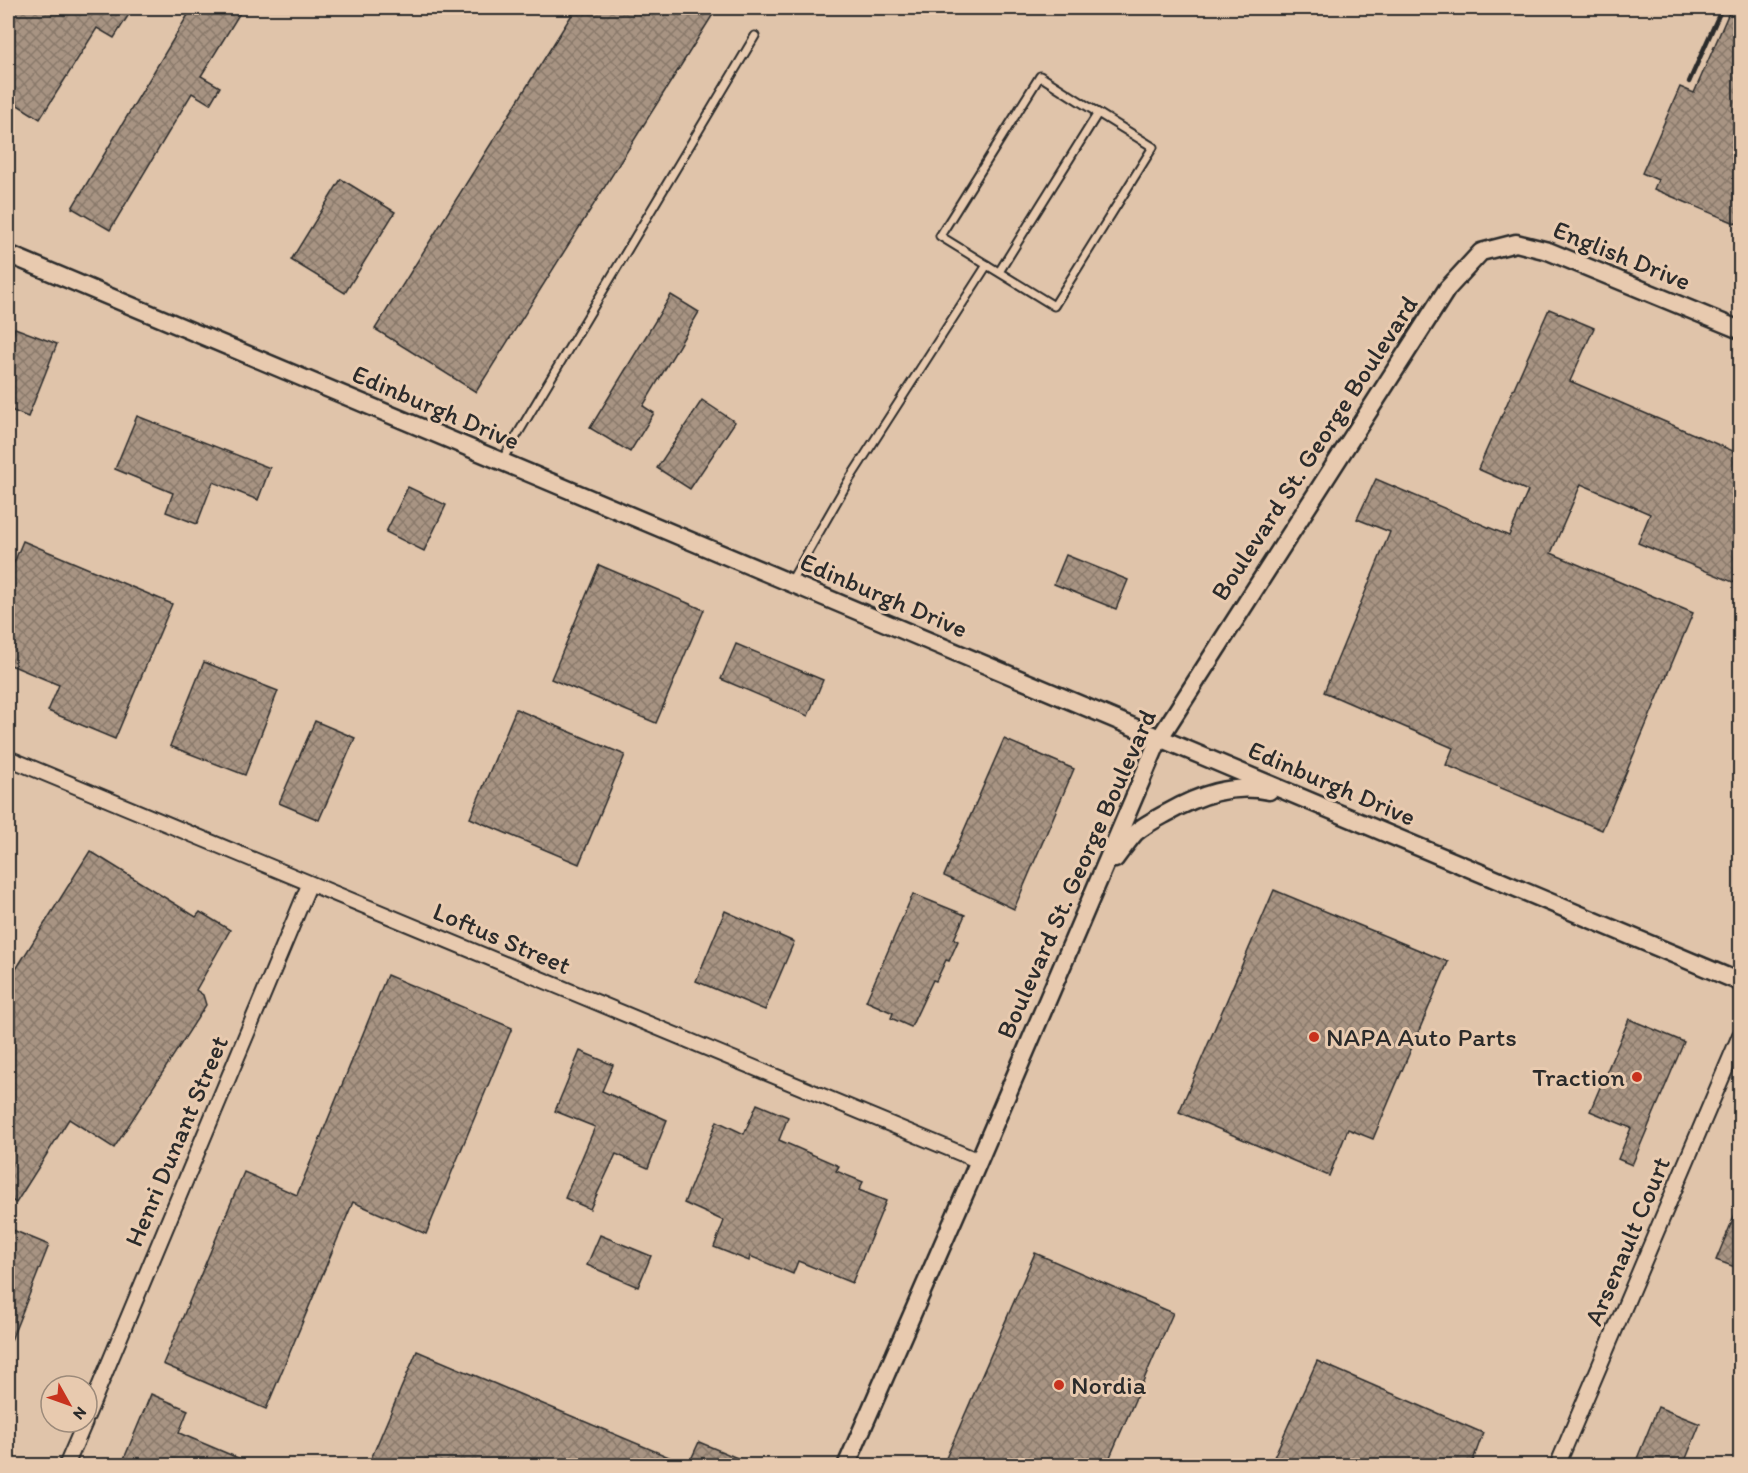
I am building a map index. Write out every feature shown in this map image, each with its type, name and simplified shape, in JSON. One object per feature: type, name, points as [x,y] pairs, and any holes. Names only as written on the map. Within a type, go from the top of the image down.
[{"type":"street","name":"English Drive","points":[[1481,252],[1516,243],[1548,250],[1740,330]]},
{"type":"street","name":"Boulevard St. George Boulevard","points":[[846,1466],[1159,739],[1447,289],[1481,252]]},
{"type":"street","name":"Edinburgh Drive","points":[[8,254],[1740,982]]},
{"type":"street","name":"Loftus Street","points":[[8,758],[309,885],[979,1161]]},
{"type":"street","points":[[1101,876],[1135,833],[1157,818],[1204,794],[1255,788],[1301,798]]},
{"type":"street","name":"Henri Dunant Street","points":[[99,1387],[309,885]]},
{"type":"street","name":"Arsenault Court","points":[[1557,1466],[1740,1035]]},
{"type":"street","points":[[66,1466],[80,1434]]},
{"type":"lane","points":[[501,462],[754,36]]},
{"type":"lane","points":[[1040,76],[1098,113],[1153,147],[1054,306],[940,236],[1040,76]]},
{"type":"lane","points":[[999,272],[1098,113]]},
{"type":"lane","points":[[790,583],[849,480],[987,265]]},
{"type":"building","points":[[8,8],[133,8],[114,38],[97,28],[40,119],[8,99]]},
{"type":"building","points":[[192,8],[243,8],[201,76],[220,87],[210,104],[192,93],[110,230],[72,208]]},
{"type":"building","points":[[576,8],[717,8],[476,392],[375,329]]},
{"type":"building","points":[[1731,8],[1740,8],[1740,225],[1654,189],[1658,180],[1642,173],[1680,87],[1694,93]]},
{"type":"building","points":[[341,179],[395,212],[345,293],[291,260]]},
{"type":"building","points":[[671,295],[699,312],[643,406],[654,413],[630,452],[590,428]]},
{"type":"building","points":[[1549,309],[1594,328],[1570,381],[1740,454],[1740,585],[1638,543],[1650,514],[1581,484],[1551,553],[1693,613],[1602,830],[1446,765],[1453,748],[1324,692],[1390,532],[1357,519],[1376,479],[1509,536],[1528,491],[1478,469]]},
{"type":"building","points":[[15,328],[57,344],[28,417],[8,409],[8,346]]},
{"type":"building","points":[[702,400],[735,422],[690,489],[657,468]]},
{"type":"building","points":[[137,416],[270,468],[258,500],[213,482],[197,524],[166,512],[173,493],[115,469]]},
{"type":"building","points":[[408,487],[446,505],[424,551],[386,532]]},
{"type":"building","points":[[23,541],[172,604],[115,739],[48,711],[59,685],[8,664],[8,577]]},
{"type":"building","points":[[1066,555],[1128,580],[1116,609],[1054,584]]},
{"type":"building","points":[[599,565],[704,610],[656,723],[551,679]]},
{"type":"building","points":[[736,644],[823,680],[808,716],[721,679]]},
{"type":"building","points":[[204,662],[278,691],[245,775],[170,746]]},
{"type":"building","points":[[516,709],[625,755],[579,864],[470,818]]},
{"type":"building","points":[[315,721],[355,738],[319,820],[279,803]]},
{"type":"building","points":[[1004,739],[1074,769],[1014,909],[944,876]]},
{"type":"building","points":[[90,851],[196,917],[200,912],[230,930],[196,990],[203,995],[206,1005],[114,1148],[69,1119],[16,1203],[8,1198],[8,982]]},
{"type":"building","name":"NAPA Auto Parts","points":[[1274,890],[1448,962],[1373,1139],[1348,1129],[1329,1176],[1179,1112]]},
{"type":"building","points":[[913,894],[965,915],[954,939],[958,941],[949,961],[946,960],[936,981],[933,980],[911,1027],[891,1018],[893,1013],[866,1001]]},
{"type":"building","points":[[725,911],[794,942],[765,1010],[696,981]]},
{"type":"building","points":[[387,975],[512,1028],[426,1234],[353,1202],[266,1409],[163,1364],[244,1172],[297,1195]]},
{"type":"building","name":"Traction","points":[[1629,1019],[1684,1042],[1632,1165],[1618,1159],[1631,1128],[1590,1111]]},
{"type":"building","points":[[580,1051],[613,1065],[602,1091],[667,1120],[648,1168],[616,1154],[590,1209],[565,1198],[595,1127],[555,1111]]},
{"type":"building","points":[[757,1104],[788,1117],[779,1140],[839,1166],[836,1171],[863,1182],[859,1190],[886,1201],[852,1283],[798,1261],[793,1274],[750,1256],[749,1261],[714,1247],[724,1221],[684,1203],[717,1121],[744,1134]]},
{"type":"building","points":[[1740,1202],[1740,1269],[1716,1260]]},
{"type":"building","points":[[8,1228],[49,1245],[8,1348]]},
{"type":"building","points":[[600,1235],[651,1256],[638,1287],[587,1265]]},
{"type":"building","name":"Nordia","points":[[1035,1253],[1173,1313],[1106,1466],[965,1466],[946,1458]]},
{"type":"building","points":[[417,1351],[688,1465],[688,1466],[368,1466]]},
{"type":"building","points":[[1317,1361],[1483,1433],[1471,1466],[1270,1466]]},
{"type":"building","points":[[151,1394],[188,1410],[179,1433],[257,1466],[121,1466]]},
{"type":"building","points":[[1658,1407],[1700,1424],[1683,1466],[1634,1466]]},
{"type":"building","points":[[699,1442],[754,1465],[754,1466],[688,1466]]},
{"type":"railway","points":[[1689,82],[1722,8]]},
{"type":"place","name":"NAPA Auto Parts","points":[[1314,1037]]},
{"type":"place","name":"Traction","points":[[1637,1077]]},
{"type":"place","name":"Nordia","points":[[1059,1385]]}]
